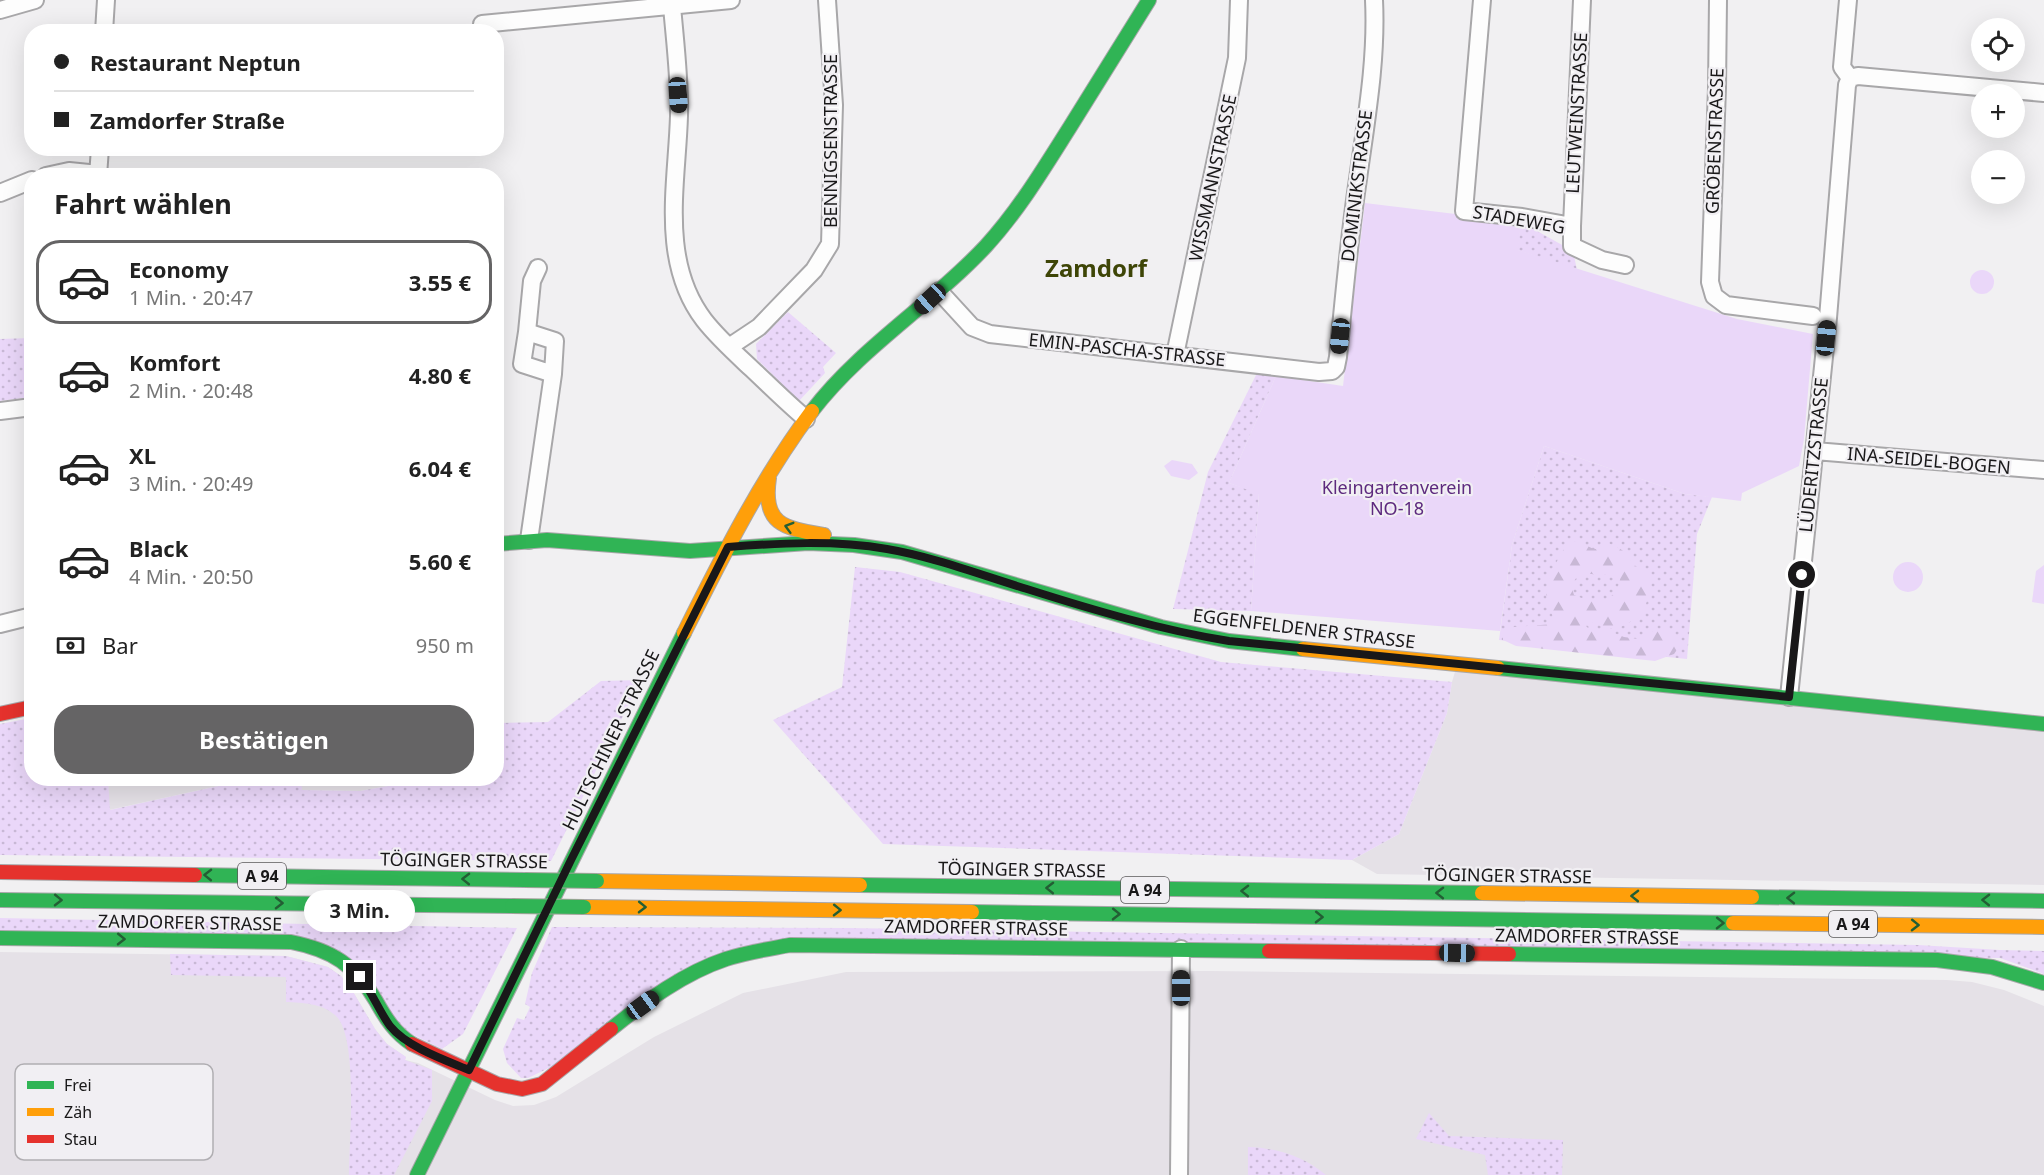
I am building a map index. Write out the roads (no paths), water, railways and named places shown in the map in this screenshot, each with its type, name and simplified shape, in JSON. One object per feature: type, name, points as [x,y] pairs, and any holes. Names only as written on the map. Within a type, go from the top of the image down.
[{"type":"main road","name":"HULTSCHINER STRASSE","points":[[417,1175],[586,829],[728,547],[770,473],[806,419],[861,357],[939,291],[985,247],[1007,222],[1044,169],[1149,0]]},
{"type":"main road","points":[[770,473],[766,501],[774,520],[787,527],[854,540],[866,546]]},
{"type":"main road","name":"EGGENFELDENER STRASSE","points":[[504,543],[529,540],[592,542],[690,551],[808,543],[866,546],[911,554],[1161,627],[1229,641],[2044,724]]},
{"type":"main road","points":[[0,714],[24,709]]},
{"type":"main road","name":"TÖGINGER STRASSE","points":[[0,872],[2044,901]]},
{"type":"main road","name":"A 94","points":[[0,900],[2044,927]]},
{"type":"main road","name":"ZAMDORFER STRASSE","points":[[0,938],[291,942],[326,951],[353,968],[368,987],[390,1025],[407,1041],[515,1090],[526,1090],[542,1084],[666,989],[694,973],[720,961],[771,948],[810,944],[1948,960],[1987,965],[2044,983]]},
{"type":"street","points":[[0,10],[35,0]]},
{"type":"street","points":[[105,24],[106,0]]},
{"type":"street","points":[[482,24],[731,0]]},
{"type":"street","name":"BENNIGSENSTRASSE","points":[[729,347],[759,327],[814,270],[830,244],[834,105],[827,0]]},
{"type":"street","name":"WISSMANNSTRASSE","points":[[1175,355],[1237,58],[1239,0]]},
{"type":"street","name":"DOMINIKSTRASSE","points":[[1332,371],[1336,367],[1338,357],[1355,196],[1370,84],[1374,43],[1374,0]]},
{"type":"street","name":"STADEWEG","points":[[1482,0],[1464,211],[1522,217],[1572,226],[1572,246],[1602,260],[1625,265]]},
{"type":"street","name":"LEUTWEINSTRASSE","points":[[1572,226],[1582,0]]},
{"type":"street","name":"GRÖBENSTRASSE","points":[[1718,0],[1718,88],[1710,282],[1714,296],[1726,305],[1813,316]]},
{"type":"street","name":"LÜDERITZSTRASSE","points":[[1789,697],[1815,451],[1847,85],[1850,78],[1842,67],[1848,0]]},
{"type":"street","points":[[672,6],[679,114],[673,219],[675,248],[688,291],[703,320],[806,419]]},
{"type":"street","points":[[1850,78],[1858,76],[2044,93]]},
{"type":"street","points":[[0,193],[24,183]]},
{"type":"street","points":[[538,268],[532,281],[522,364],[553,374]]},
{"type":"street","name":"EMIN-PASCHA-STRASSE","points":[[939,291],[972,327],[990,334],[1319,372],[1332,371]]},
{"type":"street","points":[[527,332],[555,341],[553,374],[529,540]]},
{"type":"street","points":[[0,411],[24,408]]},
{"type":"street","name":"INA-SEIDEL-BOGEN","points":[[1815,451],[2044,470]]},
{"type":"street","points":[[0,624],[24,618]]},
{"type":"street","points":[[1179,1175],[1181,949]]},
{"type":"district","name":"Zamdorf","points":[[1096,269]]},
{"type":"park label","name":"Kleingartenverein NO-18","points":[[1397,498]]}]
